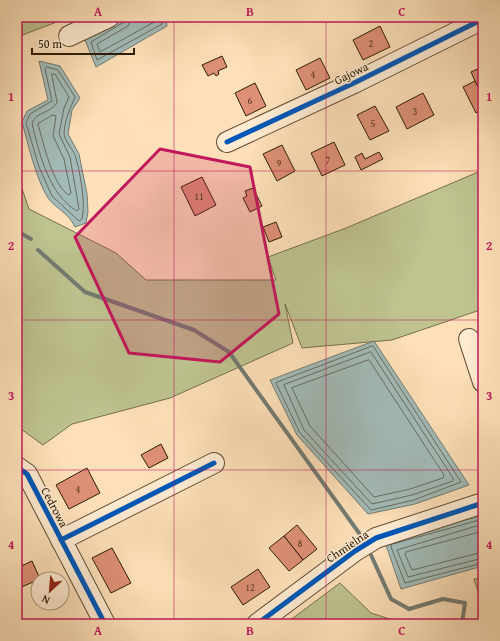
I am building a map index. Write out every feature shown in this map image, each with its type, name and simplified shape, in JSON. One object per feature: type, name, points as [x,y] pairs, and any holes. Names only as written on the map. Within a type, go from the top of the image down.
[{"type":"street","points":[[69,36],[109,17]]},
{"type":"street","name":"Gajowa","points":[[227,142],[354,84],[483,19]]},
{"type":"street","points":[[469,339],[483,382]]},
{"type":"street","points":[[61,540],[214,463]]},
{"type":"street","name":"Cedrowa","points":[[17,468],[27,474],[105,624]]},
{"type":"street","name":"Chmielna","points":[[257,624],[355,551],[376,538],[483,503]]},
{"type":"highlighted area","points":[[160,149],[250,167],[279,314],[220,362],[129,353],[75,237]]},
{"type":"green space","points":[[17,17],[70,17],[20,36]]},
{"type":"green space","points":[[483,170],[483,309],[392,340],[302,348],[285,304],[293,343],[170,398],[72,424],[43,445],[17,426],[17,174],[29,209],[116,253],[146,280],[276,280],[268,257],[346,228]]},
{"type":"green space","points":[[483,578],[483,607],[474,579]]},
{"type":"green space","points":[[340,583],[371,613],[405,624],[285,624]]},
{"type":"green space","points":[[483,617],[483,624],[458,624]]},
{"type":"water","points":[[125,17],[166,17],[167,26],[96,67],[85,40]]},
{"type":"water","points":[[39,61],[60,66],[80,98],[72,110],[68,134],[79,154],[87,194],[88,212],[86,223],[75,227],[69,218],[48,198],[33,161],[22,122],[27,111],[48,100]]},
{"type":"water","points":[[374,341],[469,485],[415,504],[368,514],[297,435],[270,380]]},
{"type":"water","points":[[483,515],[483,566],[401,589],[385,542]]},
{"type":"building","points":[[380,26],[390,47],[363,60],[353,40]]},
{"type":"building","points":[[222,56],[227,67],[218,71],[219,74],[216,76],[214,73],[208,76],[202,65]]},
{"type":"building","points":[[320,58],[330,78],[306,90],[296,70]]},
{"type":"building","points":[[482,67],[483,88],[479,90],[471,72]]},
{"type":"building","points":[[475,81],[483,97],[483,109],[476,113],[463,87]]},
{"type":"building","points":[[255,83],[266,106],[246,116],[235,93]]},
{"type":"building","points":[[483,88],[483,97],[479,90]]},
{"type":"building","points":[[423,93],[434,115],[407,129],[396,107]]},
{"type":"building","points":[[375,106],[389,131],[370,140],[357,115]]},
{"type":"building","points":[[334,142],[345,165],[322,176],[311,153]]},
{"type":"building","points":[[282,145],[295,171],[277,181],[263,154]]},
{"type":"building","points":[[379,152],[383,159],[361,170],[355,157],[362,153],[365,159]]},
{"type":"building","points":[[202,177],[216,205],[195,216],[181,187]]},
{"type":"building","points":[[253,188],[262,206],[250,212],[243,198],[247,196],[245,191]]},
{"type":"building","points":[[276,222],[282,237],[269,242],[263,227]]},
{"type":"building","points":[[161,444],[168,458],[149,468],[141,455]]},
{"type":"building","points":[[87,468],[100,493],[69,509],[56,485]]},
{"type":"building","points":[[297,525],[317,549],[303,560],[284,536]]},
{"type":"building","points":[[284,536],[303,560],[289,571],[269,548]]},
{"type":"building","points":[[112,548],[131,583],[111,593],[92,558]]},
{"type":"building","points":[[32,561],[36,571],[30,571],[30,583],[17,589],[17,568]]},
{"type":"building","points":[[258,569],[270,587],[243,605],[231,587]]},
{"type":"waterway","points":[[17,231],[31,239]]},
{"type":"waterway","points":[[38,250],[85,292],[194,330],[229,352],[359,533]]},
{"type":"waterway","points":[[371,555],[391,599],[409,609],[443,599],[465,603],[462,624]]},
{"type":"cycle path","points":[[227,142],[354,83],[483,19]]},
{"type":"cycle path","points":[[61,540],[214,463]]},
{"type":"cycle path","points":[[17,467],[27,474],[105,624]]},
{"type":"cycle path","points":[[257,624],[355,551],[376,538],[483,503]]}]
